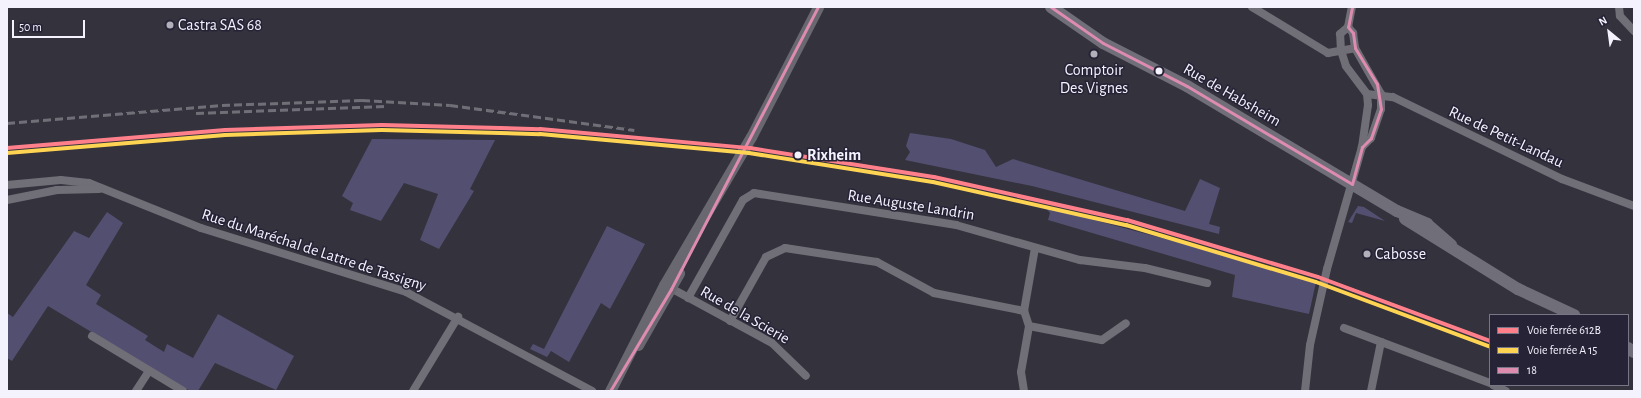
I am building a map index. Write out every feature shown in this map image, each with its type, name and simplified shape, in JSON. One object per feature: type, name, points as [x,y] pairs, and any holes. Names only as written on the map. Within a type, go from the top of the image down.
[{"type":"main road","points":[[610,391],[623,364],[647,333],[668,287],[818,7]]},
{"type":"main road","name":"Rue de Habsheim","points":[[1051,7],[1110,47],[1187,86],[1397,211],[1410,223],[1451,245],[1518,289],[1572,314]]},
{"type":"street","points":[[1252,7],[1318,49],[1328,53],[1355,48]]},
{"type":"street","points":[[1305,391],[1307,359],[1327,269],[1362,147],[1367,94],[1346,66],[1341,51],[1340,34],[1348,27],[1352,7]]},
{"type":"street","points":[[1619,7],[1620,16],[1634,31]]},
{"type":"street","points":[[1348,27],[1353,33],[1355,48],[1381,94],[1378,117],[1371,138],[1362,147]]},
{"type":"street","name":"Rue de Petit-Landau","points":[[1367,94],[1381,94],[1393,97],[1562,179],[1634,206]]},
{"type":"street","name":"Rue du Maréchal de Lattre de Tassigny","points":[[7,185],[69,180],[107,190],[201,228],[406,292],[458,317],[592,391]]},
{"type":"street","name":"Rue du Maréchal de Lattre de Tassigny","points":[[7,200],[69,189],[107,190]]},
{"type":"street","name":"Rue Auguste Landrin","points":[[688,298],[743,200],[754,193],[956,224],[1035,248],[1087,261],[1145,268],[1207,283]]},
{"type":"street","points":[[730,321],[766,257],[785,248],[877,262],[934,293],[1024,311]]},
{"type":"street","points":[[1024,391],[1021,372],[1030,326],[1024,311],[1035,248]]},
{"type":"street","name":"Rue de la Scierie","points":[[668,287],[783,351],[806,376]]},
{"type":"street","points":[[413,391],[458,317]]},
{"type":"street","points":[[1030,326],[1102,340],[1126,323]]},
{"type":"street","points":[[1344,328],[1489,384]]},
{"type":"street","points":[[92,336],[149,372],[183,391]]},
{"type":"street","points":[[1371,391],[1381,342]]},
{"type":"street","points":[[136,391],[149,372]]},
{"type":"street","points":[[1495,386],[1506,391]]},
{"type":"shaded area","points":[[910,133],[951,139],[985,150],[996,167],[1013,159],[1185,211],[1200,179],[1220,188],[1209,224],[1220,227],[1219,234],[1032,186],[905,160],[910,152],[906,146]]},
{"type":"shaded area","points":[[372,139],[495,140],[470,189],[474,191],[439,249],[420,240],[438,194],[404,183],[381,221],[350,210],[353,203],[342,196]]},
{"type":"shaded area","points":[[1358,206],[1364,207],[1385,221],[1356,213],[1352,223],[1348,222]]},
{"type":"shaded area","points":[[1045,207],[1271,267],[1316,282],[1309,314],[1232,297],[1235,275],[1048,220],[1050,213]]},
{"type":"shaded area","points":[[107,212],[123,223],[86,285],[101,295],[96,304],[148,336],[145,340],[164,352],[167,344],[193,358],[218,314],[294,356],[276,390],[215,363],[198,391],[190,391],[48,306],[12,361],[7,358],[7,313],[13,317],[74,231],[89,238]]},
{"type":"shaded area","points":[[607,226],[645,244],[610,309],[601,303],[569,362],[551,351],[547,357],[530,349],[533,344],[544,349]]},
{"type":"railway","points":[[7,123],[222,105],[362,100],[450,105],[634,130]]},
{"type":"railway","points":[[196,113],[386,106]]},
{"type":"rail line","name":"612B","points":[[7,148],[225,130],[382,125],[540,129],[750,148],[934,177],[1127,220],[1318,277],[1489,341]]},
{"type":"transit line","name":"18","points":[[610,391],[671,289],[818,7]]},
{"type":"transit line","name":"18","points":[[1051,7],[1103,43],[1187,86],[1352,184]]},
{"type":"transit line","name":"18","points":[[1352,7],[1348,27],[1353,33],[1355,48],[1377,84],[1381,109],[1371,138],[1362,147],[1352,184]]},
{"type":"transit line","points":[[7,153],[225,135],[382,130],[540,134],[749,153],[933,182],[1126,225],[1316,282],[1488,346]]},
{"type":"place","name":"Castra SAS 68","points":[[170,25]]},
{"type":"place","name":"Comptoir Des Vignes","points":[[1094,54]]},
{"type":"place","name":"Rixheim","points":[[798,155]]},
{"type":"place","name":"Cabosse","points":[[1367,254]]}]
